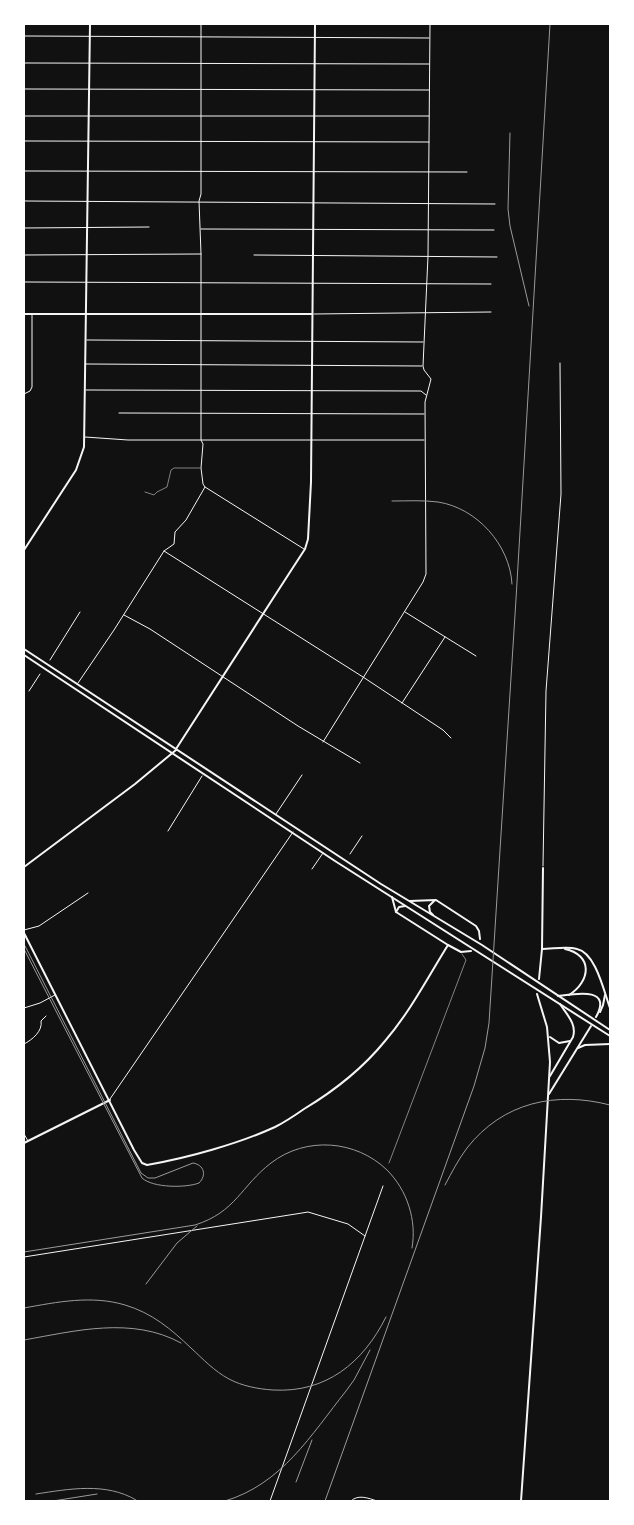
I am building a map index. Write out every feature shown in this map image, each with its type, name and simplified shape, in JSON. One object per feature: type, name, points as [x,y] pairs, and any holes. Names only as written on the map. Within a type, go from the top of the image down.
[{"type":"street","points":[[24,550],[76,470],[82,455],[85,437],[90,24]]},
{"type":"street","points":[[201,24],[201,194],[199,201],[202,314],[200,440],[203,444],[203,484],[304,549]]},
{"type":"street","points":[[24,868],[174,753],[264,614],[304,549],[308,539],[310,525],[312,390],[315,24]]},
{"type":"street","points":[[323,742],[426,574],[424,414],[426,395],[431,379],[423,366],[428,256],[430,24]]},
{"type":"street","points":[[24,36],[430,38]]},
{"type":"street","points":[[24,63],[430,64]]},
{"type":"street","points":[[24,89],[430,90]]},
{"type":"street","points":[[24,116],[430,116]]},
{"type":"street","points":[[24,141],[200,143],[429,142]]},
{"type":"street","points":[[24,171],[467,172]]},
{"type":"street","points":[[24,201],[428,202],[495,204]]},
{"type":"street","points":[[24,228],[149,227]]},
{"type":"street","points":[[201,229],[494,230]]},
{"type":"street","points":[[24,255],[201,254]]},
{"type":"street","points":[[254,255],[496,257]]},
{"type":"street","points":[[24,282],[491,284]]},
{"type":"street","points":[[24,314],[491,312]]},
{"type":"street","points":[[24,394],[30,391],[32,387],[32,314]]},
{"type":"street","points":[[86,340],[424,342]]},
{"type":"street","points":[[539,979],[542,949],[546,698],[561,494],[560,363]]},
{"type":"street","points":[[86,364],[423,366]]},
{"type":"street","points":[[86,390],[421,391],[426,395]]},
{"type":"street","points":[[119,413],[424,414]]},
{"type":"street","points":[[85,437],[128,440],[425,440]]},
{"type":"street","points":[[77,684],[164,551],[174,544],[175,532],[186,520],[205,487]]},
{"type":"street","points":[[164,551],[363,677],[443,730],[451,738]]},
{"type":"street","points":[[405,611],[476,656]]},
{"type":"street","points":[[50,660],[80,612]]},
{"type":"street","points":[[123,614],[150,629],[323,742],[360,763]]},
{"type":"street","points":[[402,703],[446,636]]},
{"type":"street","points":[[24,649],[275,815],[405,899],[458,930],[610,1030]]},
{"type":"street","points":[[24,655],[174,753],[203,775],[610,1036]]},
{"type":"street","points":[[29,691],[40,674]]},
{"type":"street","points":[[168,831],[207,770]]},
{"type":"street","points":[[275,815],[302,775]]},
{"type":"street","points":[[24,1143],[110,1100],[295,828]]},
{"type":"street","points":[[350,854],[362,836]]},
{"type":"street","points":[[312,869],[323,853]]},
{"type":"street","points":[[24,930],[39,926],[88,892]]},
{"type":"street","points":[[392,897],[396,912],[461,952],[471,951]]},
{"type":"street","points":[[405,899],[410,901],[436,900],[476,926],[480,939]]},
{"type":"street","points":[[434,916],[430,912],[429,906],[436,900]]},
{"type":"street","points":[[396,912],[399,907],[405,906]]},
{"type":"street","points":[[24,934],[134,1150],[144,1165],[221,1146],[276,1127],[330,1092],[372,1056],[385,1042],[402,1019],[448,945]]},
{"type":"street","points":[[542,949],[577,948],[587,954],[610,1008]]},
{"type":"street","points":[[562,949],[578,955],[585,968],[583,983],[569,994]]},
{"type":"street","points":[[558,996],[586,992],[594,995],[600,1005],[598,1014]]},
{"type":"street","points":[[596,1017],[604,1006],[604,993]]},
{"type":"street","points":[[521,1501],[541,1217],[550,1054],[549,1035],[537,994]]},
{"type":"street","points":[[24,1008],[56,995]]},
{"type":"street","points":[[548,1083],[575,1031],[574,1024],[558,1002]]},
{"type":"street","points":[[24,1044],[40,1029],[41,1021],[46,1016]]},
{"type":"street","points":[[548,1096],[591,1026]]},
{"type":"street","points":[[549,1035],[554,1042],[559,1043],[572,1040]]},
{"type":"street","points":[[576,1049],[585,1045],[610,1044]]},
{"type":"street","points":[[548,1083],[554,1085]]},
{"type":"street","points":[[24,1134],[28,1141]]},
{"type":"street","points":[[270,1501],[383,1186]]},
{"type":"street","points":[[24,1257],[308,1212],[348,1224],[366,1236]]},
{"type":"street","points":[[351,1501],[357,1497],[377,1501]]},
{"type":"lane","points":[[145,492],[154,496],[167,487],[171,470],[174,468],[202,468]]},
{"type":"lane","points":[[389,1163],[466,960],[461,952]]},
{"type":"tram line","points":[[24,944],[141,1173],[148,1178],[155,1178],[193,1163],[200,1166],[204,1174],[199,1183],[186,1186],[170,1186],[154,1184],[142,1178],[24,949]]},
{"type":"railway","points":[[325,1501],[474,1086],[485,1048],[489,1023],[550,24]]},
{"type":"railway","points":[[510,133],[508,209],[510,226],[529,306]]},
{"type":"railway","points":[[392,501],[438,502],[466,512],[478,520],[498,542],[510,570],[512,584]]},
{"type":"railway","points":[[445,1185],[467,1148],[481,1132],[514,1110],[551,1100],[570,1099],[610,1105]]},
{"type":"railway","points":[[24,1252],[195,1225],[209,1220],[229,1206],[271,1163],[285,1154],[315,1145],[346,1147],[361,1152],[387,1170],[400,1187],[409,1206],[413,1227],[412,1248]]},
{"type":"railway","points":[[146,1284],[177,1243],[197,1226]]},
{"type":"railway","points":[[24,1308],[87,1300],[113,1302],[135,1308],[161,1322],[214,1369],[229,1379],[250,1387],[273,1390],[292,1390],[310,1386],[341,1372],[366,1348],[386,1317]]},
{"type":"railway","points":[[24,1340],[83,1330],[123,1328],[143,1330],[181,1343]]},
{"type":"railway","points":[[225,1501],[263,1483],[294,1456],[354,1380],[370,1350]]},
{"type":"railway","points":[[296,1482],[312,1440]]},
{"type":"railway","points":[[36,1494],[87,1488],[112,1491],[136,1500]]},
{"type":"railway","points":[[53,1501],[97,1494]]}]
